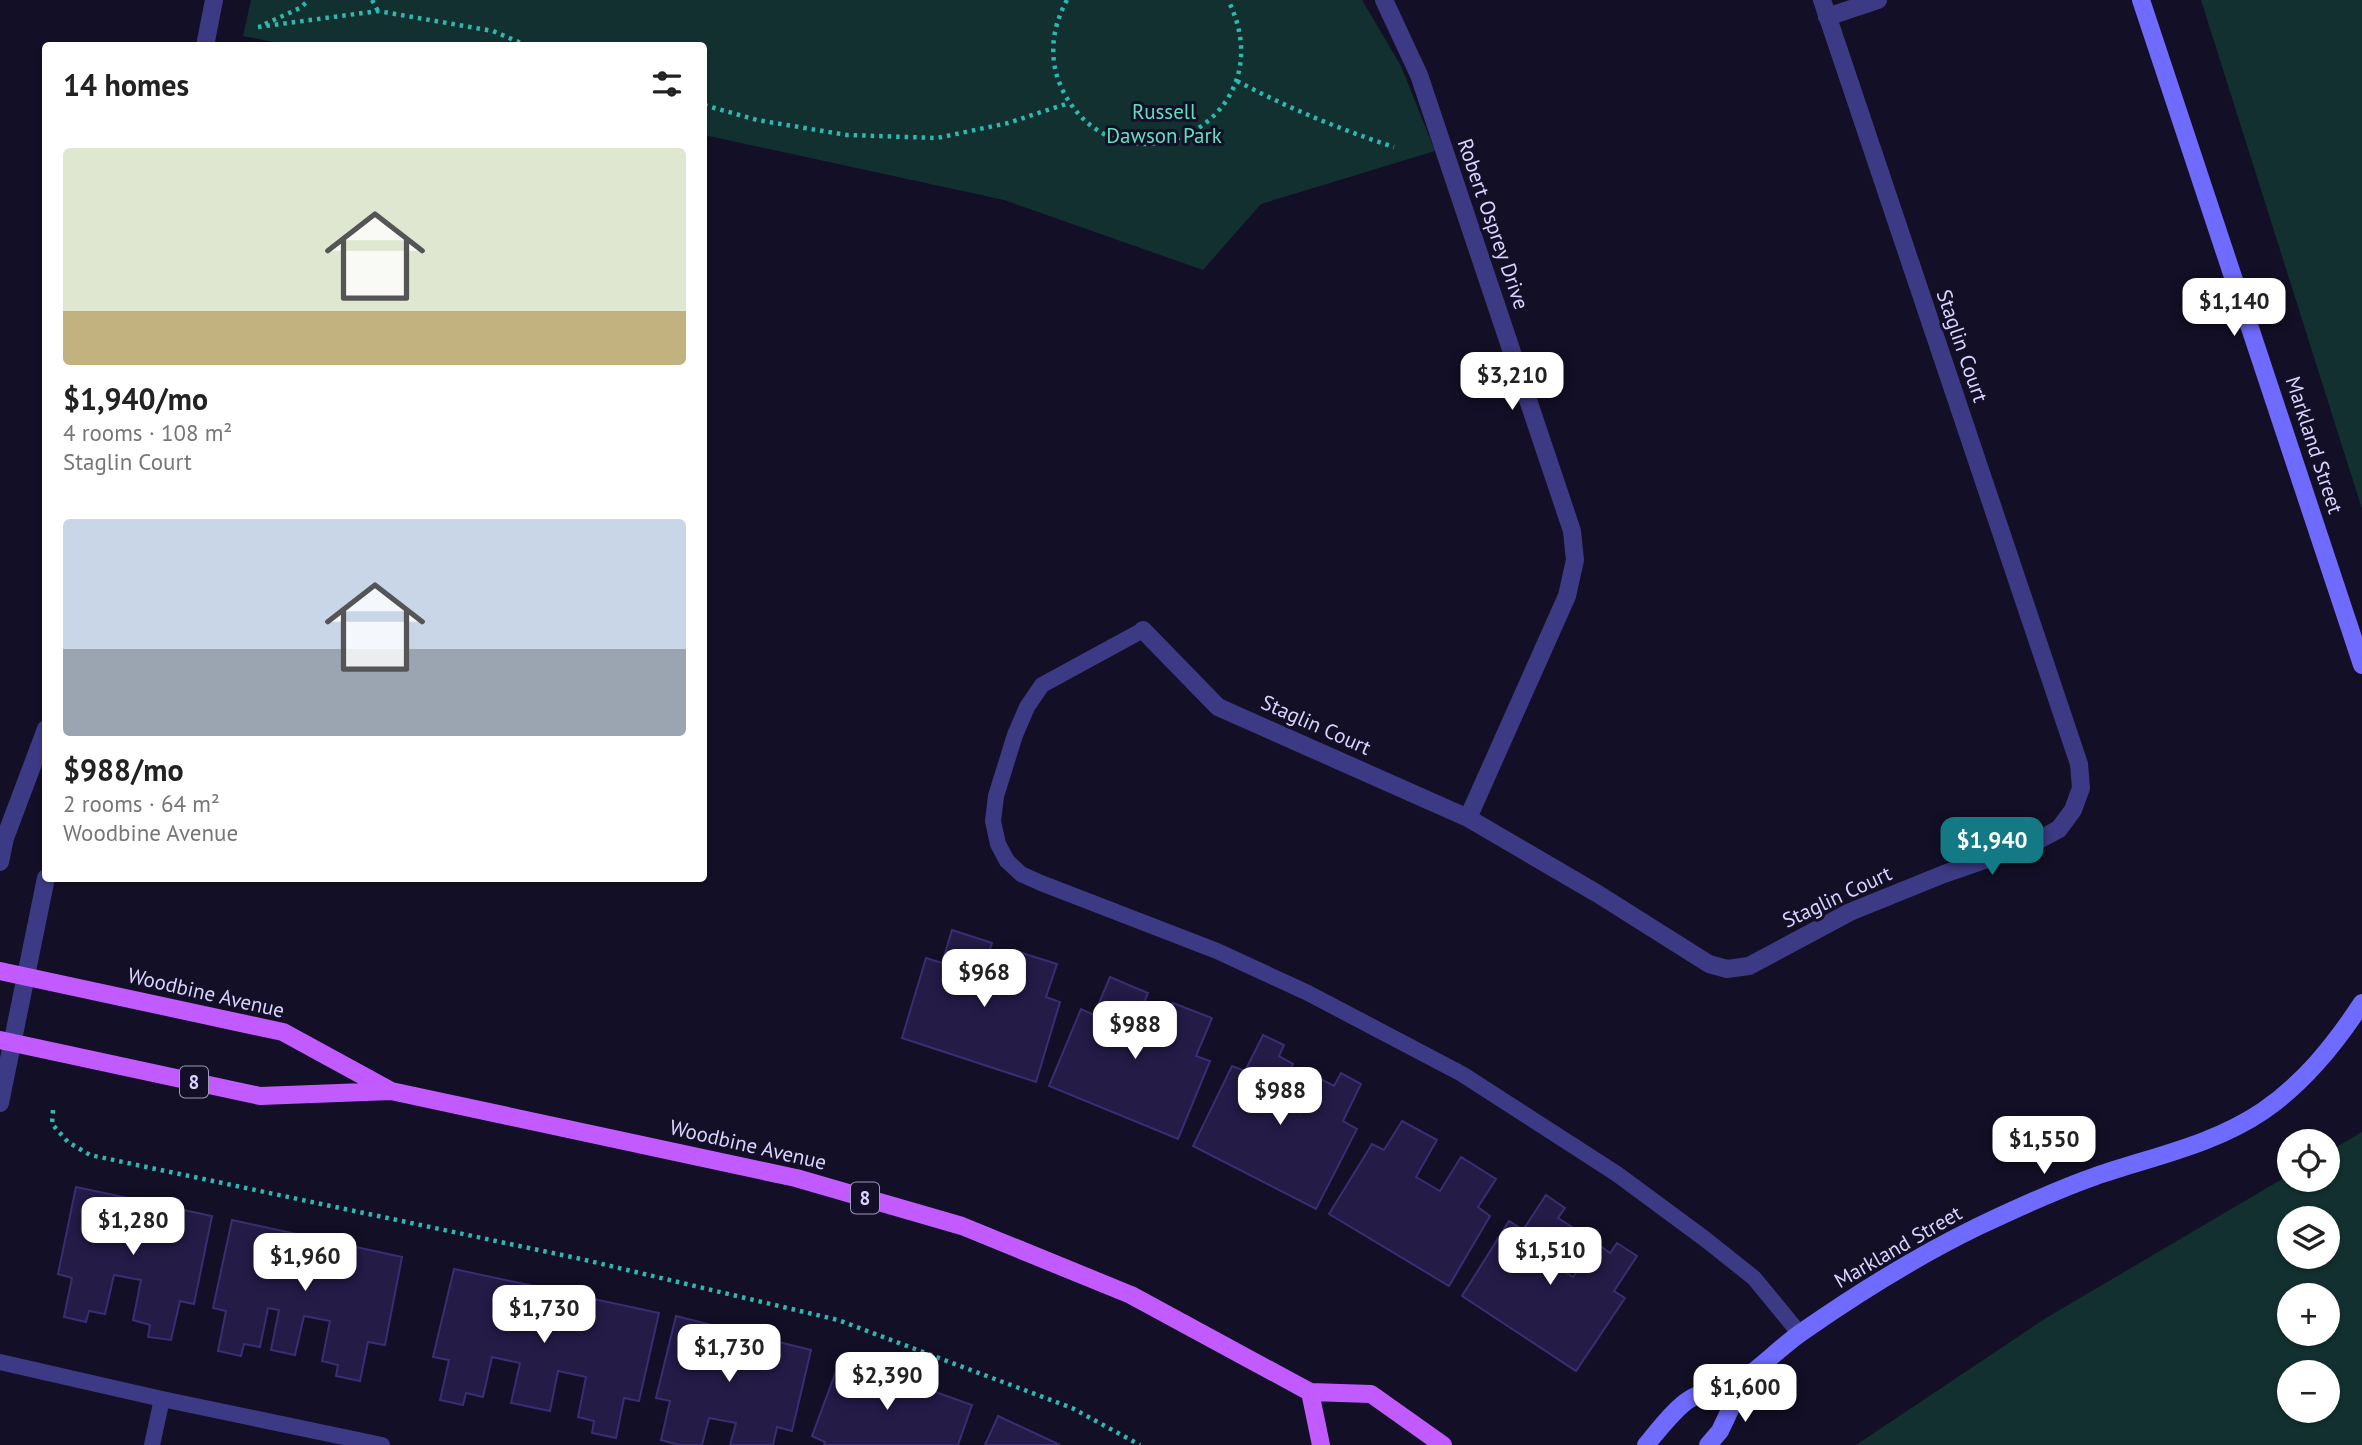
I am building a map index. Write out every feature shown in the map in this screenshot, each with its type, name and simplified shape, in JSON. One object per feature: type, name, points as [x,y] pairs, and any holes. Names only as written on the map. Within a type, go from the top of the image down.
[{"type":"main road","name":"Woodbine Avenue","points":[[0,971],[283,1031],[391,1091]]},
{"type":"main road","name":"Woodbine Avenue","points":[[6,1041],[260,1096],[391,1091],[796,1178],[962,1226],[1131,1296],[1310,1392],[1371,1394],[1443,1445]]},
{"type":"main road","points":[[1310,1392],[1321,1445]]},
{"type":"street","points":[[206,42],[214,0]]},
{"type":"street","name":"Robert Osprey Drive","points":[[1384,0],[1419,75],[1572,531],[1574,550],[1573,578],[1567,596],[1468,818]]},
{"type":"street","points":[[1825,8],[1878,0]]},
{"type":"street","name":"Markland Street","points":[[2141,0],[2362,665]]},
{"type":"street","name":"Staglin Court","points":[[1143,630],[1218,707],[1468,818],[1598,894],[1709,964],[1727,969],[1749,966],[1850,912],[1944,874],[2033,843],[2059,829],[2073,810],[2081,788],[2079,764],[1825,8]]},
{"type":"street","points":[[0,862],[5,838],[42,740]]},
{"type":"street","points":[[0,1103],[6,1041],[27,977],[45,882]]},
{"type":"street","name":"Markland Street","points":[[1646,1445],[1689,1399],[1745,1378],[1800,1334],[1858,1294],[1922,1256],[1978,1226],[2094,1177],[2234,1129],[2263,1111],[2307,1074],[2341,1035],[2362,1003]]},
{"type":"street","name":"Markland Street","points":[[1708,1445],[1720,1431],[1745,1378]]},
{"type":"lane","points":[[1143,630],[1042,685],[1027,707],[996,796],[993,821],[998,844],[1007,861],[1021,874],[1041,883],[1217,951],[1308,993],[1462,1074],[1617,1174],[1715,1247],[1754,1278],[1800,1334]]},
{"type":"lane","points":[[0,1362],[382,1445]]},
{"type":"lane","points":[[152,1445],[162,1399]]},
{"type":"path","points":[[309,0],[300,8],[258,27],[378,11],[493,31],[519,42]]},
{"type":"path","points":[[372,0],[378,11]]},
{"type":"path","points":[[1067,0],[1058,16],[1052,47],[1057,80],[1069,103],[1101,132],[1118,140],[1151,144],[1186,136],[1202,127],[1216,116],[1227,101],[1237,81],[1242,60],[1240,31],[1228,0]]},
{"type":"path","points":[[1237,81],[1341,130],[1394,147]]},
{"type":"path","points":[[707,106],[757,120],[846,135],[937,138],[1008,123],[1069,103]]},
{"type":"path","points":[[53,1110],[52,1124],[68,1142],[90,1155],[580,1259],[838,1320],[1072,1408],[1140,1445]]},
{"type":"green space","name":"Russell Dawson Park","points":[[251,0],[1362,0],[1401,66],[1435,151],[1261,204],[1203,270],[1004,200],[707,136],[707,42],[274,42],[243,36]]},
{"type":"green space","points":[[2201,0],[2362,0],[2362,509]]},
{"type":"green space","points":[[2362,1132],[2362,1445],[1856,1445],[2046,1318],[2277,1182],[2277,1192],[2340,1192],[2340,1145]]},
{"type":"building","points":[[952,930],[992,943],[980,982],[1006,990],[1019,952],[1057,964],[1046,997],[1060,1002],[1036,1082],[902,1038],[926,958],[942,963]]},
{"type":"building","points":[[1110,977],[1148,993],[1135,1025],[1159,1034],[1173,1003],[1212,1018],[1196,1056],[1210,1061],[1178,1139],[1049,1086],[1081,1009],[1094,1015]]},
{"type":"building","points":[[1263,1035],[1284,1045],[1279,1056],[1293,1064],[1276,1100],[1301,1113],[1319,1078],[1334,1086],[1341,1073],[1361,1084],[1343,1121],[1357,1129],[1316,1209],[1193,1146],[1232,1066],[1245,1071]]},
{"type":"building","points":[[1402,1121],[1437,1140],[1416,1177],[1440,1191],[1461,1157],[1496,1179],[1478,1207],[1490,1216],[1449,1286],[1329,1214],[1372,1144],[1384,1150]]},
{"type":"building","points":[[76,1187],[212,1216],[194,1304],[180,1301],[171,1340],[148,1337],[150,1325],[133,1320],[141,1280],[114,1275],[105,1314],[89,1311],[86,1322],[64,1317],[72,1278],[58,1274]]},
{"type":"building","points":[[1546,1195],[1565,1208],[1558,1218],[1572,1227],[1549,1261],[1573,1277],[1596,1243],[1610,1253],[1617,1243],[1637,1256],[1614,1291],[1625,1298],[1576,1371],[1462,1296],[1509,1221],[1523,1230]]},
{"type":"building","points":[[232,1220],[402,1257],[385,1345],[368,1342],[360,1381],[336,1376],[338,1365],[322,1361],[330,1321],[304,1316],[295,1355],[271,1350],[279,1310],[268,1308],[260,1347],[244,1344],[241,1356],[218,1351],[226,1311],[213,1308]]},
{"type":"building","points":[[454,1269],[659,1313],[639,1401],[624,1398],[616,1438],[592,1433],[594,1421],[578,1417],[586,1377],[558,1371],[550,1411],[511,1403],[520,1363],[492,1357],[483,1397],[466,1393],[463,1405],[440,1400],[449,1360],[433,1357]]},
{"type":"building","points":[[676,1316],[811,1350],[792,1431],[777,1427],[773,1445],[730,1445],[736,1423],[709,1418],[702,1445],[679,1445],[661,1440],[670,1401],[656,1398]]},
{"type":"building","points":[[841,1358],[972,1405],[958,1445],[824,1445],[825,1442],[812,1436]]},
{"type":"building","points":[[998,1416],[1060,1445],[985,1445]]}]
